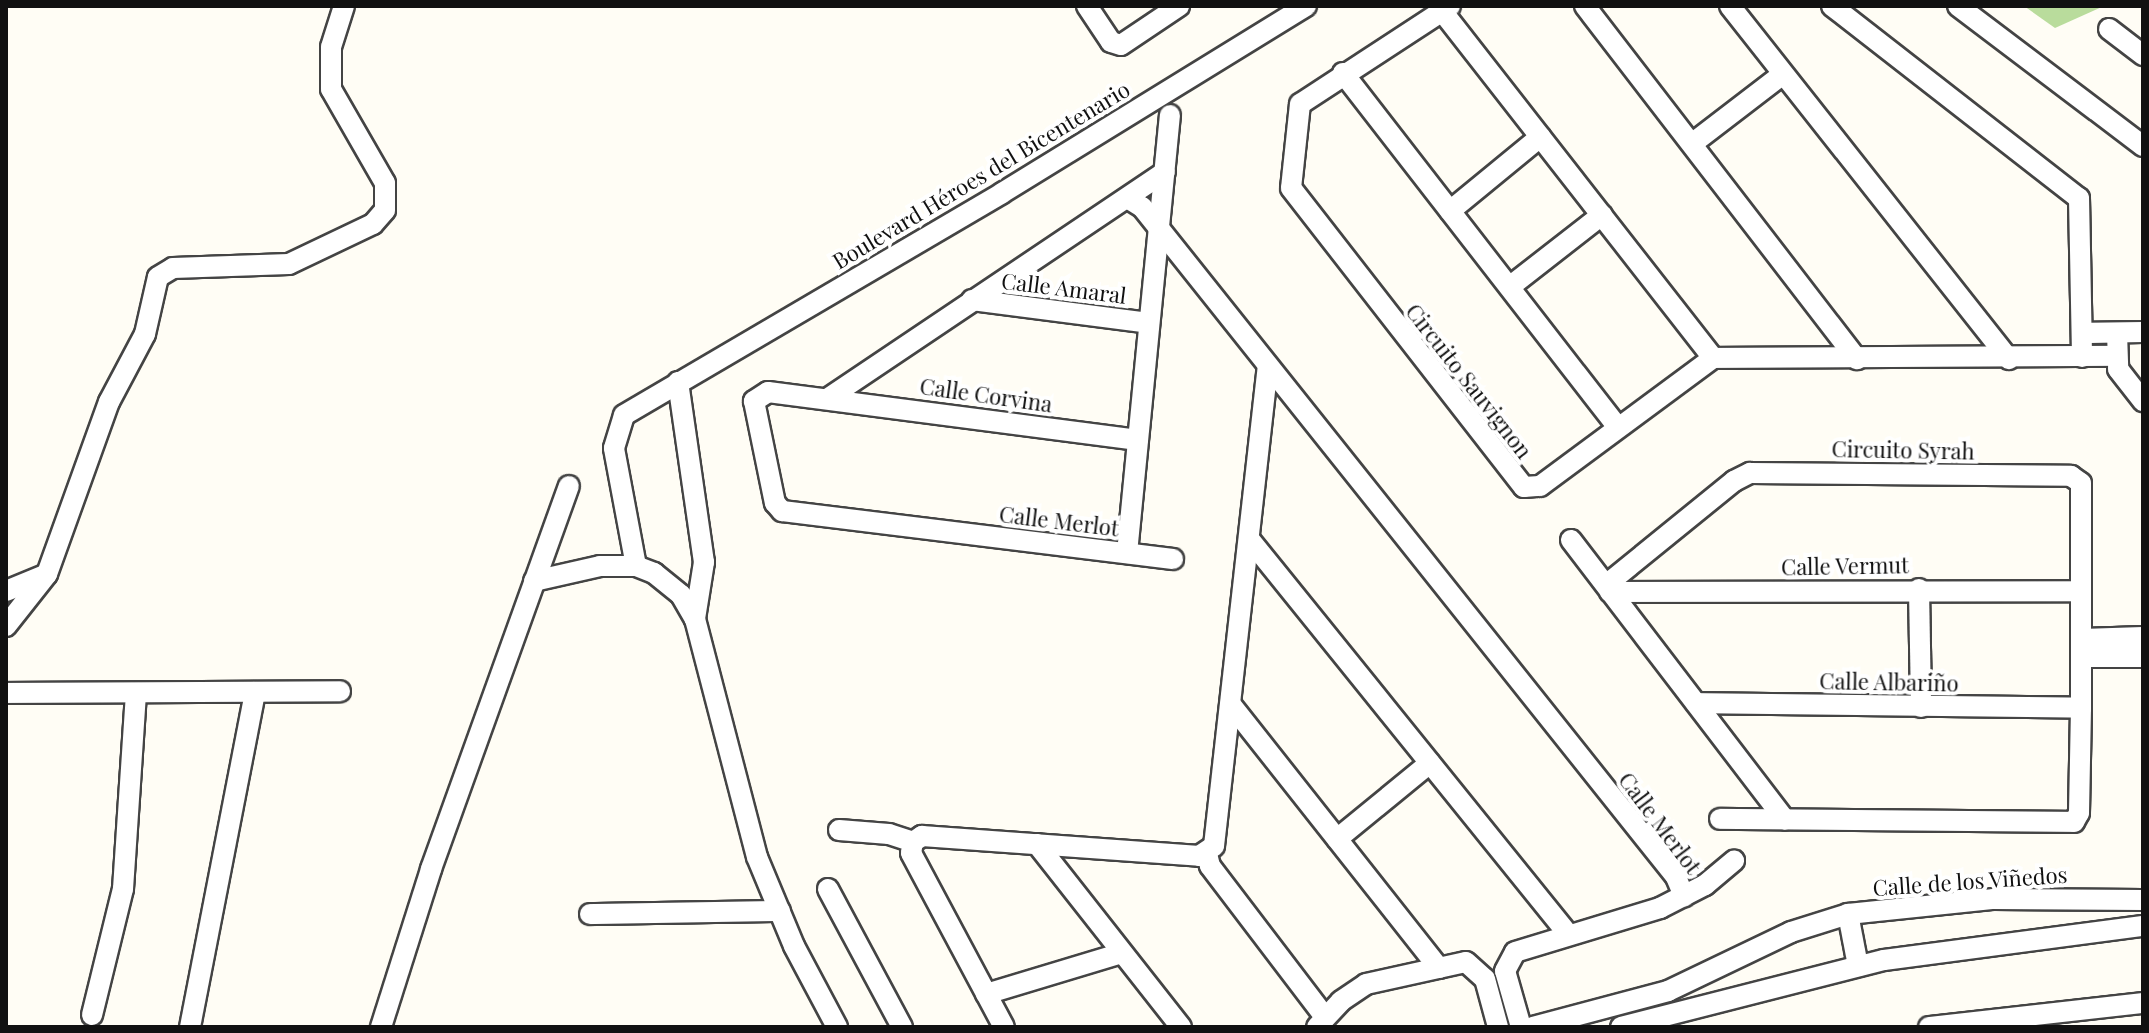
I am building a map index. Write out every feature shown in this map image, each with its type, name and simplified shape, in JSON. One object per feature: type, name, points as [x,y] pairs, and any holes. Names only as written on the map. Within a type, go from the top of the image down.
[{"type":"street","points":[[6,626],[47,574],[109,402],[145,334],[158,277],[173,268],[289,264],[373,224],[385,210],[385,183],[331,89],[331,47],[344,6]]},
{"type":"street","points":[[1087,6],[1111,42],[1121,45],[1179,6]]},
{"type":"street","name":"Boulevard Héroes del Bicentenario","points":[[636,566],[615,431],[624,415],[1002,193],[1306,6]]},
{"type":"street","points":[[1585,6],[1857,359]]},
{"type":"street","points":[[1730,6],[2009,359]]},
{"type":"street","points":[[1832,6],[2075,192],[2082,204],[2082,357]]},
{"type":"street","points":[[1958,6],[2143,146]]},
{"type":"street","points":[[1446,8],[1540,137],[1713,358],[2009,359],[2117,356]]},
{"type":"street","name":"Circuito Sauvignon","points":[[1446,8],[1343,73],[1297,108],[1290,181],[1298,203],[1524,487],[1540,486],[1713,358]]},
{"type":"street","points":[[2109,29],[2143,55]]},
{"type":"street","points":[[1343,73],[1512,285],[1618,427]]},
{"type":"street","points":[[1693,143],[1783,74]]},
{"type":"street","name":"Calle Merlot","points":[[757,396],[754,407],[775,503],[782,511],[1127,553],[1170,115]]},
{"type":"street","points":[[1450,211],[1540,137]]},
{"type":"street","points":[[827,399],[1165,172]]},
{"type":"street","points":[[1129,199],[1159,228]]},
{"type":"street","points":[[1512,285],[1602,215]]},
{"type":"street","name":"Calle Merlot","points":[[1159,228],[1676,877],[1684,896]]},
{"type":"street","name":"Calle Amaral","points":[[1155,270],[1175,265],[1191,268]]},
{"type":"street","name":"Calle Amaral","points":[[972,300],[1149,323]]},
{"type":"street","points":[[2082,333],[2143,332]]},
{"type":"street","points":[[2117,333],[2121,374],[2143,401]]},
{"type":"street","points":[[1207,854],[1217,842],[1268,366]]},
{"type":"street","points":[[678,382],[704,562],[695,619]]},
{"type":"street","name":"Calle Corvina","points":[[757,396],[768,392],[1138,440]]},
{"type":"street","points":[[1265,403],[1296,401]]},
{"type":"street","name":"Circuito Syrah","points":[[1608,589],[1734,481],[1774,472],[2077,478],[2082,489],[2081,708],[2079,813],[2071,824],[1720,819]]},
{"type":"street","points":[[381,1027],[431,869],[569,486]]},
{"type":"street","points":[[1250,540],[1568,934]]},
{"type":"street","points":[[1571,540],[1785,820]]},
{"type":"street","points":[[1127,553],[1173,559]]},
{"type":"street","points":[[534,581],[600,566],[636,566],[654,573],[681,595],[695,619],[745,819],[780,911],[837,1027]]},
{"type":"street","points":[[6,591],[47,574]]},
{"type":"street","name":"Calle Vermut","points":[[1608,589],[2080,591]]},
{"type":"street","points":[[1919,589],[1921,707]]},
{"type":"street","points":[[2082,648],[2143,637]]},
{"type":"street","points":[[2082,648],[2143,657]]},
{"type":"street","points":[[6,693],[340,691]]},
{"type":"street","points":[[190,1027],[220,896],[255,692]]},
{"type":"street","points":[[92,1015],[123,889],[136,693]]},
{"type":"street","name":"Calle Albariño","points":[[1696,703],[2081,708]]},
{"type":"street","points":[[1232,706],[1439,968]]},
{"type":"street","points":[[1337,839],[1430,763]]},
{"type":"street","points":[[839,830],[889,834],[913,842]]},
{"type":"street","points":[[1004,1027],[911,853],[913,842],[922,836],[1207,854]]},
{"type":"street","points":[[1037,844],[1181,1027]]},
{"type":"street","points":[[1207,854],[1210,866],[1321,1022],[1366,984],[1466,962],[1485,979],[1498,1027]]},
{"type":"street","name":"Calle Merlot","points":[[1521,1027],[1505,971],[1522,948],[1646,913],[1684,896],[1734,861]]},
{"type":"street","points":[[828,889],[902,1027]]},
{"type":"street","name":"Calle de los Viñedos","points":[[1533,1027],[1668,991],[1791,932],[1848,914],[1994,899],[2143,900]]},
{"type":"street","points":[[590,914],[780,911]]},
{"type":"street","points":[[1848,914],[1858,966]]},
{"type":"street","points":[[1621,1027],[1858,966],[2143,926]]},
{"type":"street","points":[[986,994],[1122,953]]},
{"type":"street","points":[[1941,1026],[2143,1003]]},
{"type":"street","points":[[2102,1027],[2109,1005]]},
{"type":"green space","points":[[2024,6],[2104,6],[2055,28]]}]
